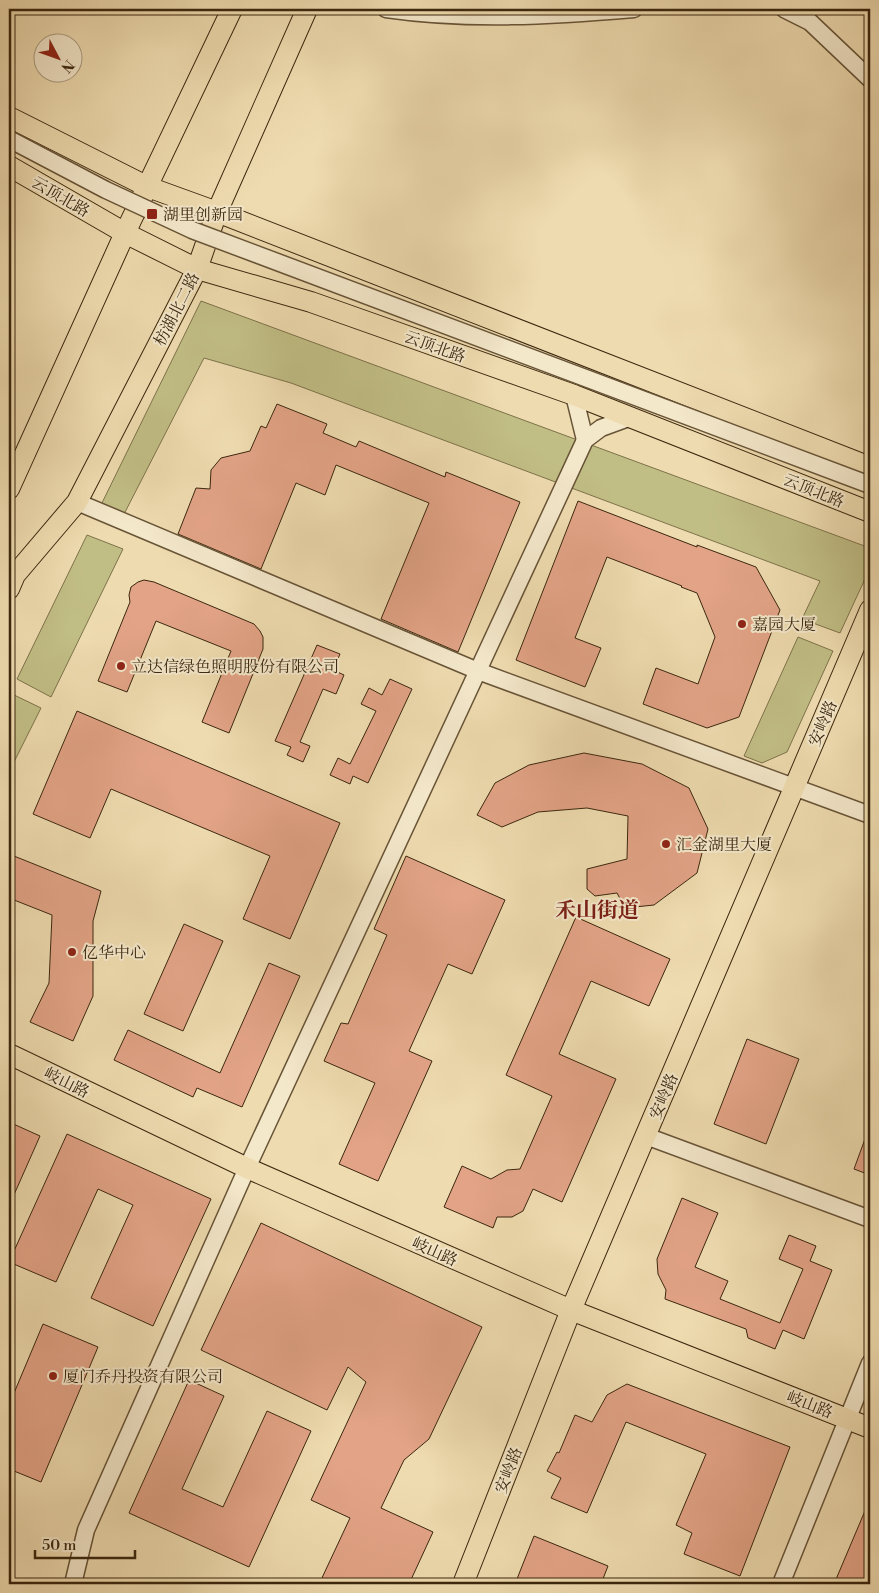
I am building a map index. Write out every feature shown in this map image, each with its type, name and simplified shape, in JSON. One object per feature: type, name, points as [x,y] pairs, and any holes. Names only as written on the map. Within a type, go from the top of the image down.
[{"type":"main road","points":[[9,489],[125,233],[232,9]]},
{"type":"main road","name":"枋湖北二路","points":[[11,582],[77,502],[197,269],[217,212],[307,9]]},
{"type":"main road","points":[[9,117],[148,187],[217,212],[870,467]]},
{"type":"main road","name":"云顶北路","points":[[9,166],[125,233],[197,269],[312,302],[574,395],[870,512]]},
{"type":"main road","name":"安岭路","points":[[463,1584],[571,1310],[870,610]]},
{"type":"main road","name":"岐山路","points":[[9,1054],[247,1168],[571,1310],[870,1428]]},
{"type":"street","points":[[386,9],[461,15],[537,15],[634,9]]},
{"type":"street","points":[[784,9],[810,22],[870,79]]},
{"type":"street","points":[[9,139],[106,190],[192,230],[870,485]]},
{"type":"street","points":[[574,395],[585,440]]},
{"type":"street","points":[[72,1584],[86,1530],[247,1168],[585,440],[601,428],[630,417]]},
{"type":"street","points":[[77,502],[478,671],[870,815]]},
{"type":"street","points":[[646,1136],[870,1219]]},
{"type":"street","points":[[781,1584],[870,1363]]},
{"type":"shaded area","points":[[201,301],[870,548],[870,568],[840,633],[802,619],[820,581],[291,383],[204,358],[121,520],[99,509]]},
{"type":"shaded area","points":[[87,535],[123,549],[51,697],[17,679]]},
{"type":"shaded area","points":[[798,637],[833,651],[787,752],[762,763],[744,756]]},
{"type":"shaded area","points":[[12,694],[41,708],[9,772],[9,700]]},
{"type":"building","points":[[277,404],[327,424],[323,433],[356,447],[359,441],[445,477],[446,472],[520,502],[458,652],[381,619],[429,503],[336,465],[325,495],[296,483],[261,569],[178,534],[196,488],[210,489],[211,470],[221,458],[250,451],[261,426],[266,428]]},
{"type":"building","points":[[578,501],[697,547],[697,545],[756,567],[780,610],[739,717],[707,728],[643,704],[656,668],[698,684],[715,637],[697,593],[607,557],[575,638],[601,648],[585,687],[516,660]]},
{"type":"building","name":"立达信绿色照明股份有限公司","points":[[144,580],[154,582],[254,624],[260,631],[263,637],[263,649],[229,733],[202,722],[231,651],[156,621],[127,692],[98,681],[130,602],[131,587]]},
{"type":"building","points":[[317,645],[340,654],[333,670],[344,675],[336,694],[323,689],[300,742],[310,746],[303,762],[287,755],[291,747],[275,741]]},
{"type":"building","points":[[390,679],[412,689],[368,783],[353,776],[350,784],[330,775],[338,758],[350,764],[376,711],[361,704],[369,688],[382,695]]},
{"type":"building","points":[[77,711],[340,823],[290,939],[243,919],[270,856],[111,789],[90,838],[33,814]]},
{"type":"building","name":"汇金湖里大厦","points":[[584,753],[642,764],[689,788],[708,829],[697,873],[654,905],[625,908],[617,893],[595,896],[587,889],[587,869],[627,859],[628,816],[587,808],[538,812],[502,827],[477,815],[495,783],[529,765]]},
{"type":"building","name":"亿华中心","points":[[9,854],[101,891],[93,921],[93,996],[73,1041],[30,1022],[49,983],[52,915],[9,898]]},
{"type":"building","points":[[406,856],[505,900],[472,974],[448,964],[409,1051],[432,1061],[378,1181],[339,1164],[375,1083],[324,1061],[341,1023],[348,1024],[387,935],[374,929]]},
{"type":"building","points":[[576,917],[670,959],[649,1006],[591,981],[559,1054],[616,1079],[562,1202],[533,1189],[523,1211],[512,1217],[497,1217],[493,1228],[444,1207],[462,1166],[491,1179],[507,1170],[520,1169],[552,1096],[506,1075]]},
{"type":"building","points":[[184,924],[223,941],[183,1031],[144,1014]]},
{"type":"building","points":[[269,963],[300,976],[242,1107],[197,1088],[193,1097],[114,1060],[128,1030],[220,1073]]},
{"type":"building","points":[[747,1039],[799,1059],[766,1144],[714,1124]]},
{"type":"building","points":[[9,1122],[40,1136],[9,1206]]},
{"type":"building","points":[[870,1128],[870,1175],[854,1169]]},
{"type":"building","points":[[67,1134],[211,1199],[153,1326],[91,1298],[133,1205],[98,1189],[56,1282],[9,1262]]},
{"type":"building","points":[[682,1198],[718,1213],[695,1267],[728,1281],[720,1299],[780,1323],[803,1269],[779,1259],[789,1235],[816,1246],[810,1261],[832,1270],[804,1339],[783,1330],[775,1349],[748,1338],[746,1329],[665,1299],[666,1290],[658,1274],[657,1259]]},
{"type":"building","points":[[261,1223],[482,1327],[429,1439],[404,1460],[381,1508],[433,1532],[409,1584],[331,1584],[321,1580],[350,1518],[311,1500],[366,1382],[348,1367],[327,1410],[201,1350]]},
{"type":"building","name":"厦门乔丹投资有限公司","points":[[43,1324],[98,1347],[41,1482],[9,1469],[9,1405]]},
{"type":"building","points":[[189,1380],[224,1396],[182,1489],[223,1507],[267,1411],[311,1431],[249,1567],[129,1513]]},
{"type":"building","points":[[627,1384],[790,1447],[740,1576],[684,1554],[692,1533],[676,1525],[706,1454],[626,1422],[587,1513],[551,1498],[561,1478],[547,1471],[557,1452],[559,1453],[575,1415],[592,1422],[607,1395]]},
{"type":"building","points":[[870,1499],[870,1584],[834,1584]]},
{"type":"building","points":[[534,1536],[608,1566],[601,1584],[515,1584]]},
{"type":"place","name":"湖里创新园","points":[[152,214]]},
{"type":"place","name":"嘉园大厦","points":[[742,624]]},
{"type":"place","name":"立达信绿色照明股份有限公司","points":[[121,666]]},
{"type":"place","name":"汇金湖里大厦","points":[[666,844]]},
{"type":"place","name":"亿华中心","points":[[72,952]]},
{"type":"place","name":"厦门乔丹投资有限公司","points":[[53,1376]]},
{"type":"district","name":"禾山街道","points":[[597,910]]}]
